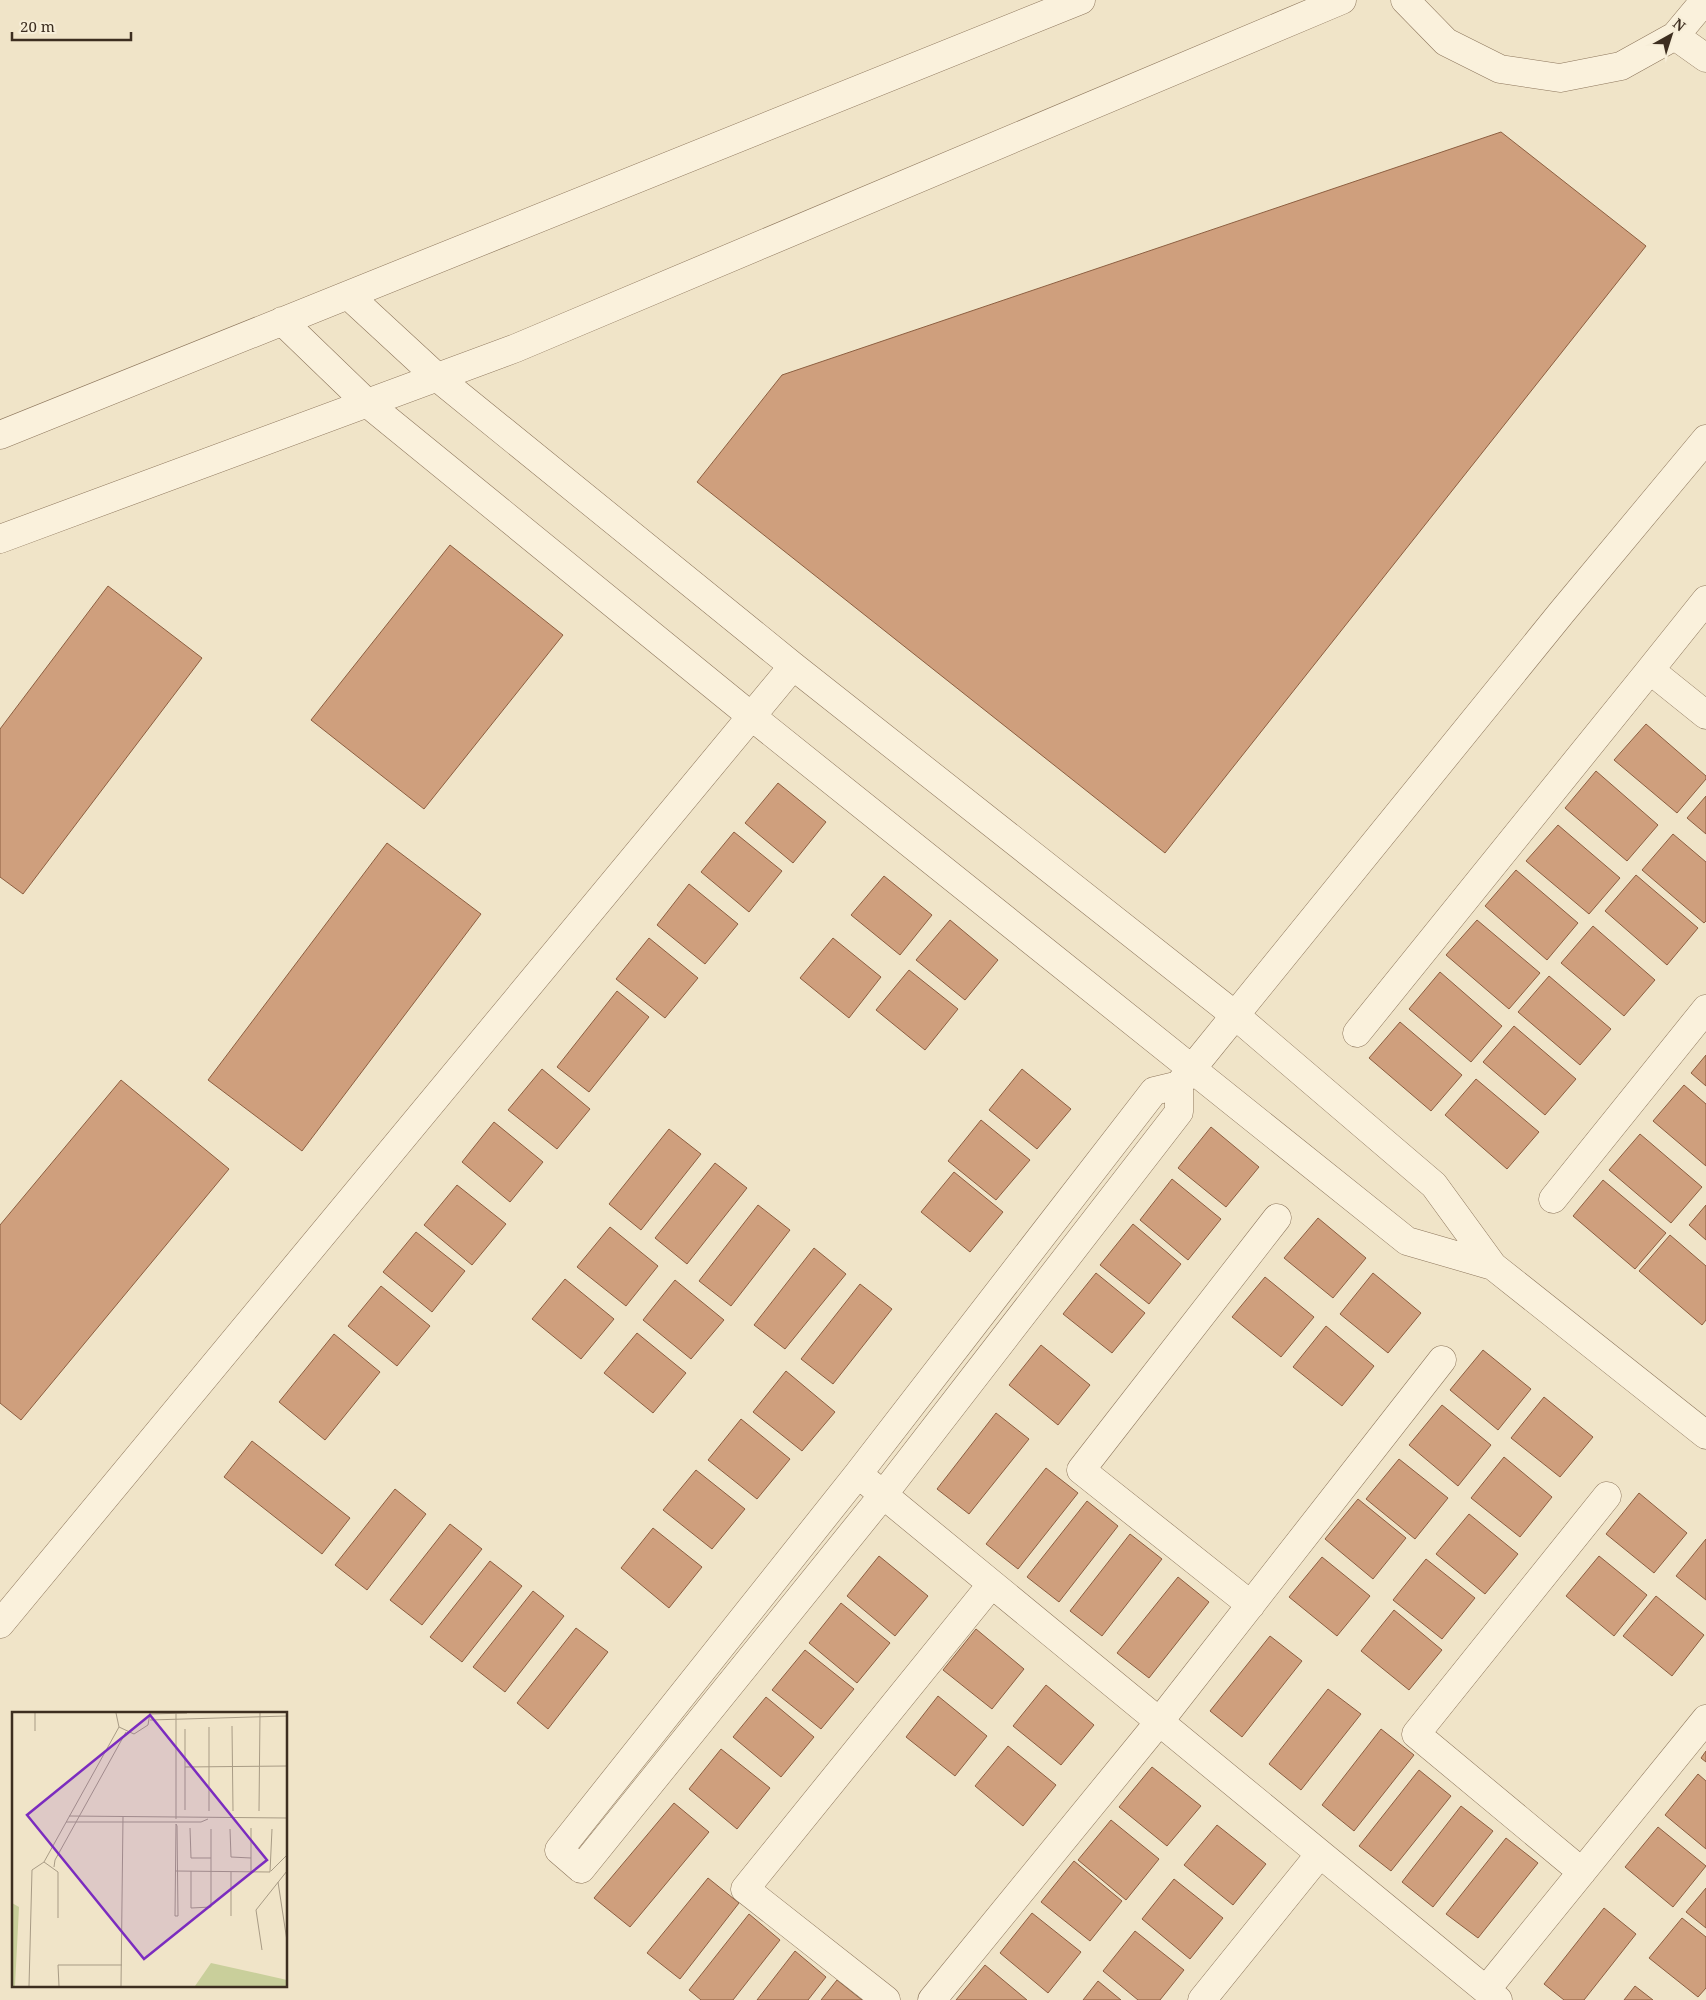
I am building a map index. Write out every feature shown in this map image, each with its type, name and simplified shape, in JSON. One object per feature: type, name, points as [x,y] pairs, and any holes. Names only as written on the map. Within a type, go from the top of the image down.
[{"type":"street","points":[[0,435],[1081,0]]},
{"type":"street","points":[[0,539],[516,348],[1342,0]]},
{"type":"street","points":[[1405,0],[1446,42],[1500,69],[1560,78],[1621,66],[1675,36],[1705,0]]},
{"type":"street","points":[[1675,36],[1706,58]]},
{"type":"street","points":[[348,295],[438,378],[793,666],[1236,1016],[1434,1184],[1493,1266],[1706,1435]]},
{"type":"street","points":[[282,322],[367,403],[752,716],[1186,1077],[1407,1241],[1493,1266]]},
{"type":"street","points":[[1186,1077],[1179,1112],[883,1495],[581,1869],[559,1850],[858,1474],[1154,1091],[1186,1077],[1562,612],[1706,439]]},
{"type":"street","points":[[1357,1033],[1706,600]]},
{"type":"street","points":[[0,1624],[793,666]]},
{"type":"street","points":[[1650,670],[1706,715]]},
{"type":"street","points":[[1553,1199],[1706,1009]]},
{"type":"street","points":[[1251,1605],[1081,1470],[1277,1218]]},
{"type":"street","points":[[932,2000],[1159,1722],[1442,1360]]},
{"type":"street","points":[[858,1474],[1492,1995],[1582,1872],[1706,1719]]},
{"type":"street","points":[[1582,1872],[1416,1734],[1608,1496]]},
{"type":"street","points":[[886,2000],[745,1889],[992,1585]]},
{"type":"street","points":[[1202,2000],[1320,1854]]},
{"type":"building","points":[[1501,132],[1646,246],[1165,853],[697,482],[782,375]]},
{"type":"building","points":[[450,545],[563,635],[424,809],[311,720]]},
{"type":"building","points":[[108,586],[202,658],[23,894],[0,877],[0,729]]},
{"type":"building","points":[[1646,724],[1706,776],[1706,779],[1677,813],[1614,760]]},
{"type":"building","points":[[1596,771],[1658,825],[1627,861],[1565,808]]},
{"type":"building","points":[[778,783],[826,822],[793,863],[745,823]]},
{"type":"building","points":[[1706,796],[1706,834],[1687,818]]},
{"type":"building","points":[[1558,825],[1620,878],[1589,914],[1526,861]]},
{"type":"building","points":[[734,832],[782,871],[749,912],[701,872]]},
{"type":"building","points":[[1673,834],[1706,862],[1706,921],[1704,923],[1642,870]]},
{"type":"building","points":[[387,843],[481,914],[302,1151],[208,1080]]},
{"type":"building","points":[[1516,870],[1578,923],[1547,960],[1485,906]]},
{"type":"building","points":[[1636,875],[1698,928],[1667,965],[1605,911]]},
{"type":"building","points":[[884,876],[932,915],[900,955],[851,915]]},
{"type":"building","points":[[689,884],[738,924],[705,964],[657,925]]},
{"type":"building","points":[[950,920],[998,960],[965,1000],[916,960]]},
{"type":"building","points":[[1477,920],[1540,973],[1509,1009],[1446,955]]},
{"type":"building","points":[[1593,926],[1655,980],[1624,1016],[1561,963]]},
{"type":"building","points":[[649,938],[698,978],[665,1018],[616,979]]},
{"type":"building","points":[[833,938],[881,977],[849,1018],[800,978]]},
{"type":"building","points":[[909,970],[958,1009],[925,1050],[876,1010]]},
{"type":"building","points":[[1440,972],[1502,1026],[1471,1062],[1409,1009]]},
{"type":"building","points":[[1549,976],[1611,1029],[1580,1065],[1518,1012]]},
{"type":"building","points":[[617,991],[649,1017],[589,1092],[557,1067]]},
{"type":"building","points":[[1400,1022],[1462,1075],[1431,1111],[1369,1058]]},
{"type":"building","points":[[1514,1026],[1576,1079],[1545,1115],[1483,1062]]},
{"type":"building","points":[[1706,1055],[1706,1086],[1691,1073]]},
{"type":"building","points":[[542,1069],[590,1109],[557,1149],[508,1110]]},
{"type":"building","points":[[1022,1069],[1071,1109],[1037,1149],[989,1110]]},
{"type":"building","points":[[1476,1079],[1539,1132],[1507,1169],[1445,1115]]},
{"type":"building","points":[[121,1080],[229,1169],[21,1420],[0,1403],[0,1225]]},
{"type":"building","points":[[1684,1085],[1706,1104],[1706,1166],[1653,1121]]},
{"type":"building","points":[[981,1120],[1030,1160],[996,1200],[948,1161]]},
{"type":"building","points":[[494,1122],[543,1162],[510,1202],[462,1162]]},
{"type":"building","points":[[1211,1127],[1259,1167],[1226,1207],[1178,1168]]},
{"type":"building","points":[[669,1129],[701,1154],[641,1230],[609,1204]]},
{"type":"building","points":[[1640,1134],[1702,1187],[1671,1223],[1609,1170]]},
{"type":"building","points":[[715,1163],[747,1188],[687,1264],[655,1238]]},
{"type":"building","points":[[954,1172],[1003,1212],[970,1252],[921,1212]]},
{"type":"building","points":[[1172,1179],[1221,1219],[1188,1260],[1140,1220]]},
{"type":"building","points":[[1603,1180],[1666,1233],[1635,1269],[1573,1216]]},
{"type":"building","points":[[457,1185],[506,1224],[472,1265],[424,1225]]},
{"type":"building","points":[[758,1205],[790,1230],[731,1306],[699,1281]]},
{"type":"building","points":[[1706,1205],[1706,1240],[1689,1225]]},
{"type":"building","points":[[1318,1218],[1366,1258],[1333,1298],[1284,1258]]},
{"type":"building","points":[[1133,1224],[1181,1264],[1149,1304],[1100,1265]]},
{"type":"building","points":[[610,1227],[658,1266],[626,1306],[577,1267]]},
{"type":"building","points":[[416,1232],[465,1271],[432,1312],[383,1272]]},
{"type":"building","points":[[1670,1235],[1706,1266],[1706,1320],[1702,1325],[1639,1271]]},
{"type":"building","points":[[814,1248],[846,1274],[785,1349],[754,1325]]},
{"type":"building","points":[[1096,1273],[1145,1313],[1112,1353],[1063,1314]]},
{"type":"building","points":[[1373,1273],[1421,1313],[1388,1353],[1340,1314]]},
{"type":"building","points":[[1265,1277],[1314,1317],[1281,1357],[1232,1317]]},
{"type":"building","points":[[565,1279],[614,1319],[581,1359],[532,1319]]},
{"type":"building","points":[[675,1280],[724,1320],[691,1359],[643,1320]]},
{"type":"building","points":[[860,1284],[892,1309],[833,1384],[801,1359]]},
{"type":"building","points":[[381,1286],[430,1326],[397,1366],[348,1326]]},
{"type":"building","points":[[1326,1326],[1374,1366],[1342,1406],[1293,1367]]},
{"type":"building","points":[[637,1333],[686,1373],[653,1413],[604,1373]]},
{"type":"building","points":[[334,1334],[380,1372],[325,1440],[279,1402]]},
{"type":"building","points":[[1041,1345],[1090,1385],[1058,1425],[1009,1385]]},
{"type":"building","points":[[1483,1350],[1531,1389],[1498,1430],[1450,1390]]},
{"type":"building","points":[[786,1371],[835,1412],[802,1451],[753,1412]]},
{"type":"building","points":[[1544,1397],[1593,1437],[1560,1477],[1511,1438]]},
{"type":"building","points":[[1442,1405],[1491,1445],[1458,1486],[1409,1445]]},
{"type":"building","points":[[996,1413],[1029,1439],[969,1514],[937,1489]]},
{"type":"building","points":[[741,1419],[790,1459],[757,1499],[708,1460]]},
{"type":"building","points":[[252,1441],[350,1518],[322,1554],[224,1477]]},
{"type":"building","points":[[1504,1457],[1552,1497],[1520,1537],[1471,1498]]},
{"type":"building","points":[[1399,1459],[1448,1498],[1415,1539],[1366,1499]]},
{"type":"building","points":[[1046,1468],[1078,1493],[1018,1569],[986,1544]]},
{"type":"building","points":[[696,1470],[745,1509],[712,1549],[663,1510]]},
{"type":"building","points":[[395,1489],[426,1514],[367,1590],[335,1565]]},
{"type":"building","points":[[1639,1493],[1687,1533],[1654,1573],[1606,1534]]},
{"type":"building","points":[[1358,1499],[1406,1538],[1373,1579],[1325,1539]]},
{"type":"building","points":[[1087,1501],[1118,1526],[1059,1602],[1027,1577]]},
{"type":"building","points":[[1469,1514],[1518,1554],[1485,1594],[1436,1554]]},
{"type":"building","points":[[450,1524],[482,1549],[422,1625],[390,1600]]},
{"type":"building","points":[[653,1528],[702,1567],[669,1608],[621,1568]]},
{"type":"building","points":[[1130,1534],[1162,1559],[1102,1636],[1070,1611]]},
{"type":"building","points":[[1706,1539],[1706,1600],[1676,1576]]},
{"type":"building","points":[[879,1556],[928,1596],[895,1636],[847,1596]]},
{"type":"building","points":[[1599,1556],[1647,1595],[1614,1636],[1566,1596]]},
{"type":"building","points":[[1322,1557],[1370,1596],[1337,1636],[1289,1597]]},
{"type":"building","points":[[1426,1559],[1475,1598],[1442,1639],[1393,1600]]},
{"type":"building","points":[[490,1561],[522,1586],[462,1662],[430,1637]]},
{"type":"building","points":[[1178,1577],[1209,1602],[1149,1678],[1117,1653]]},
{"type":"building","points":[[533,1591],[564,1616],[505,1692],[473,1667]]},
{"type":"building","points":[[1656,1596],[1704,1635],[1672,1676],[1623,1636]]},
{"type":"building","points":[[841,1603],[890,1643],[857,1683],[809,1643]]},
{"type":"building","points":[[1394,1610],[1442,1650],[1409,1690],[1361,1651]]},
{"type":"building","points":[[576,1628],[608,1652],[548,1729],[517,1703]]},
{"type":"building","points":[[976,1629],[1024,1669],[992,1709],[943,1670]]},
{"type":"building","points":[[1270,1636],[1302,1661],[1242,1737],[1210,1711]]},
{"type":"building","points":[[805,1650],[854,1689],[821,1729],[772,1690]]},
{"type":"building","points":[[1046,1685],[1094,1725],[1061,1765],[1013,1726]]},
{"type":"building","points":[[1328,1689],[1361,1714],[1301,1790],[1269,1764]]},
{"type":"building","points":[[938,1696],[987,1736],[955,1776],[906,1737]]},
{"type":"building","points":[[766,1697],[814,1737],[781,1777],[733,1737]]},
{"type":"building","points":[[1381,1729],[1414,1755],[1354,1831],[1322,1805]]},
{"type":"building","points":[[1008,1746],[1056,1785],[1023,1826],[975,1786]]},
{"type":"building","points":[[721,1749],[770,1788],[737,1829],[689,1789]]},
{"type":"building","points":[[1706,1751],[1706,1762],[1701,1758]]},
{"type":"building","points":[[1152,1767],[1201,1806],[1167,1846],[1119,1807]]},
{"type":"building","points":[[1419,1770],[1451,1796],[1391,1871],[1359,1846]]},
{"type":"building","points":[[1698,1774],[1706,1781],[1706,1849],[1665,1815]]},
{"type":"building","points":[[674,1803],[709,1832],[630,1927],[594,1898]]},
{"type":"building","points":[[1461,1806],[1493,1831],[1433,1907],[1402,1882]]},
{"type":"building","points":[[1111,1820],[1159,1859],[1126,1900],[1078,1860]]},
{"type":"building","points":[[1217,1825],[1266,1864],[1233,1905],[1184,1865]]},
{"type":"building","points":[[1658,1827],[1706,1866],[1673,1907],[1625,1867]]},
{"type":"building","points":[[1506,1838],[1538,1863],[1478,1938],[1446,1914]]},
{"type":"building","points":[[1074,1861],[1122,1901],[1090,1941],[1041,1902]]},
{"type":"building","points":[[708,1878],[739,1903],[680,1979],[647,1953]]},
{"type":"building","points":[[1174,1879],[1223,1918],[1190,1959],[1142,1919]]},
{"type":"building","points":[[1706,1888],[1706,1928],[1686,1912]]},
{"type":"building","points":[[1604,1908],[1636,1934],[1584,2000],[1564,2000],[1544,1984]]},
{"type":"building","points":[[1032,1913],[1081,1952],[1048,1993],[1000,1953]]},
{"type":"building","points":[[749,1914],[780,1940],[733,2000],[701,2000],[689,1990]]},
{"type":"building","points":[[1682,1918],[1706,1937],[1706,1988],[1698,1997],[1649,1958]]},
{"type":"building","points":[[1135,1931],[1184,1970],[1160,2000],[1138,2000],[1103,1971]]},
{"type":"building","points":[[795,1951],[826,1977],[808,2000],[757,2000]]},
{"type":"building","points":[[985,1965],[1027,2000],[956,2000]]},
{"type":"building","points":[[837,1980],[862,2000],[821,2000]]},
{"type":"building","points":[[1098,1981],[1121,2000],[1083,2000]]},
{"type":"building","points":[[1635,1986],[1653,2000],[1624,2000]]}]
